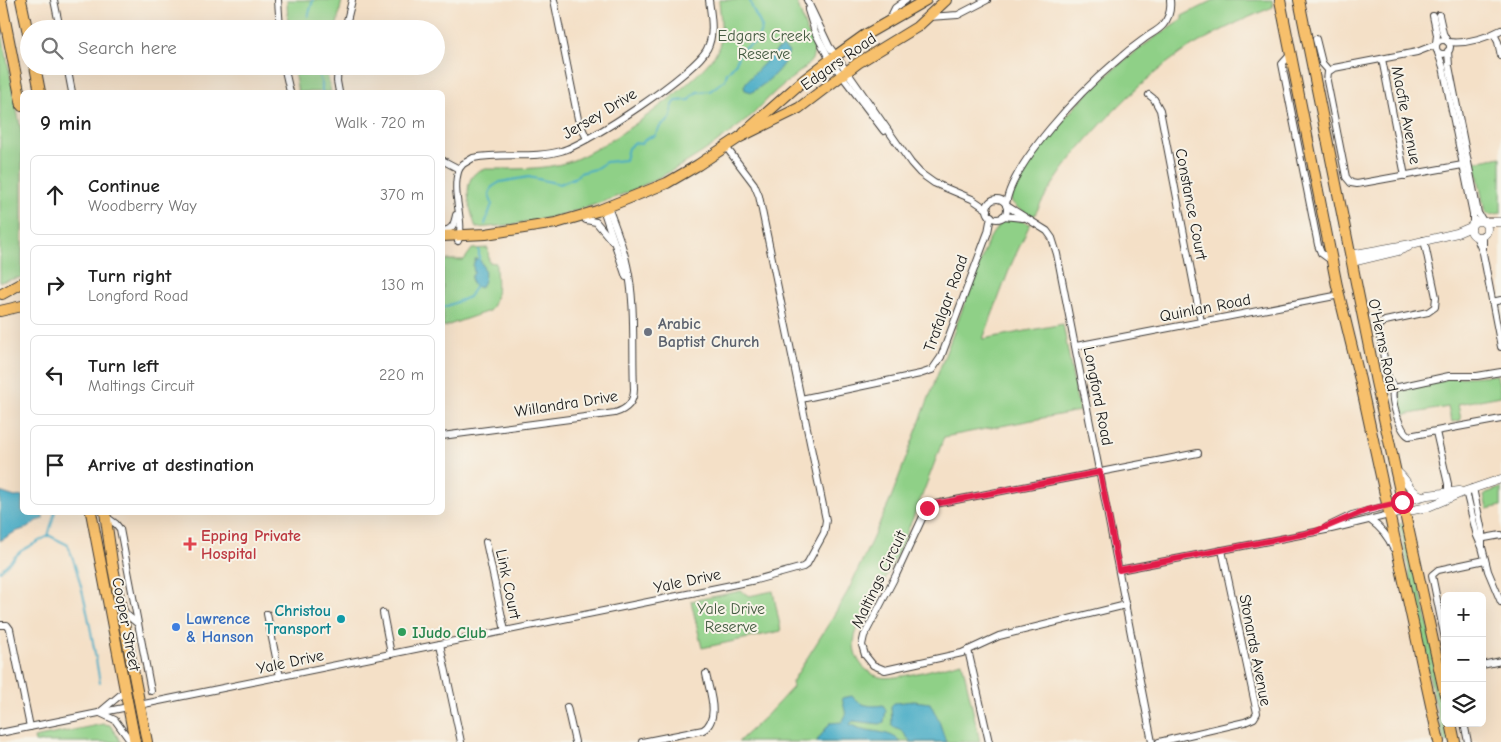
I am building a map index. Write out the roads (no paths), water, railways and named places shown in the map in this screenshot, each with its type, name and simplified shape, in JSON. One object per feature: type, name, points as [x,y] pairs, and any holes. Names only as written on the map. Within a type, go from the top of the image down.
[{"type":"main road","points":[[1,0],[20,96]]},
{"type":"main road","points":[[21,0],[25,20]]},
{"type":"main road","name":"Edgars Road","points":[[740,137],[748,128],[833,57],[865,35],[926,0]]},
{"type":"main road","name":"Edgars Road","points":[[445,236],[488,240],[538,232],[586,220],[667,183],[740,137],[798,108],[844,73],[884,46],[917,27],[946,0]]},
{"type":"main road","name":"O'Herns Road","points":[[1280,0],[1332,261],[1439,742]]},
{"type":"main road","name":"O'Herns Road","points":[[1299,0],[1351,259],[1442,682]]},
{"type":"main road","points":[[37,75],[40,90]]},
{"type":"main road","name":"Edgars Road","points":[[445,241],[535,227],[606,211]]},
{"type":"main road","points":[[1,295],[20,284]]},
{"type":"main road","points":[[1,295],[20,290]]},
{"type":"main road","points":[[0,311],[20,306]]},
{"type":"main road","name":"Cooper Street","points":[[92,515],[135,742]]},
{"type":"main road","name":"Cooper Street","points":[[105,515],[147,742]]},
{"type":"main road","points":[[128,707],[139,705]]},
{"type":"main road","points":[[1452,727],[1455,742]]},
{"type":"street","points":[[54,0],[58,20]]},
{"type":"street","points":[[278,0],[279,20]]},
{"type":"street","points":[[347,20],[352,0]]},
{"type":"street","points":[[554,0],[578,119],[587,139]]},
{"type":"street","name":"Jersey Drive","points":[[460,169],[463,164],[473,158],[554,153],[571,148],[670,85],[705,53],[712,34],[709,0]]},
{"type":"street","points":[[806,0],[815,32],[898,147],[920,173],[934,183],[972,199],[989,213],[1002,217],[1007,212],[1011,186]]},
{"type":"street","points":[[889,21],[895,8],[906,0]]},
{"type":"street","points":[[929,17],[958,16],[987,0]]},
{"type":"street","points":[[989,213],[994,200],[1011,186],[1046,135],[1085,90],[1115,62],[1162,26],[1170,11],[1170,0]]},
{"type":"street","points":[[1477,231],[1487,226],[1478,213],[1466,165],[1443,66],[1437,48],[1436,16],[1450,46],[1449,66],[1466,165],[1473,214],[1477,231],[1483,253],[1501,347]]},
{"type":"street","points":[[1437,48],[1440,40],[1465,42],[1485,38],[1501,30]]},
{"type":"street","points":[[1494,34],[1501,56]]},
{"type":"street","points":[[1316,39],[1322,63],[1329,71]]},
{"type":"street","points":[[1465,42],[1445,54],[1437,48],[1338,67],[1329,71],[1327,81],[1347,180],[1352,184],[1466,165]]},
{"type":"street","name":"Macfie Avenue","points":[[1382,58],[1405,176]]},
{"type":"street","points":[[69,75],[72,90]]},
{"type":"street","points":[[286,75],[290,90]]},
{"type":"street","points":[[337,75],[339,90]]},
{"type":"street","name":"Constance Court","points":[[1150,95],[1160,110],[1201,322]]},
{"type":"street","name":"Yale Drive","points":[[139,705],[280,678],[756,580],[803,568],[824,534],[826,520],[758,190],[726,147]]},
{"type":"street","points":[[445,162],[460,169],[456,181],[459,238]]},
{"type":"street","points":[[972,199],[1002,200],[1007,205]]},
{"type":"street","name":"Longford Road","points":[[1007,205],[1023,218]]},
{"type":"street","points":[[445,231],[453,227],[457,211]]},
{"type":"street","name":"Willandra Drive","points":[[606,211],[630,290]]},
{"type":"street","name":"Willandra Drive","points":[[445,435],[615,413],[628,407],[634,395],[628,268],[624,252],[606,211]]},
{"type":"street","name":"Trafalgar Road","points":[[801,399],[932,370],[941,357],[988,232],[989,213]]},
{"type":"street","name":"Trafalgar Road","points":[[988,232],[1002,217]]},
{"type":"street","name":"Longford Road","points":[[1002,217],[1023,218],[1034,222],[1047,231],[1055,246],[1152,742]]},
{"type":"street","points":[[586,220],[593,221],[600,226],[616,246]]},
{"type":"street","points":[[1484,222],[1500,222]]},
{"type":"street","points":[[1351,259],[1424,240],[1477,231],[1500,222]]},
{"type":"street","points":[[1424,240],[1436,297],[1435,307],[1428,312],[1385,321],[1380,324],[1378,332],[1388,378],[1394,388],[1392,393],[1393,401],[1404,434],[1411,436],[1501,419]]},
{"type":"street","name":"Quinlan Road","points":[[1076,346],[1340,295]]},
{"type":"street","points":[[1492,302],[1501,300]]},
{"type":"street","points":[[1394,388],[1449,376],[1477,376],[1501,372]]},
{"type":"street","points":[[1436,432],[1447,495]]},
{"type":"street","points":[[1100,472],[1198,453]]},
{"type":"street","points":[[1396,471],[1403,475],[1412,490],[1422,496]]},
{"type":"street","name":"Maltings Circuit","points":[[1100,472],[935,504],[927,508],[896,575],[864,636],[862,645],[865,655],[873,665],[885,670],[968,650],[999,636],[1126,605]]},
{"type":"street","points":[[1119,570],[1370,520],[1402,502],[1422,496],[1447,495],[1469,490],[1501,479]]},
{"type":"street","points":[[1469,490],[1485,560],[1498,589],[1501,602]]},
{"type":"street","points":[[1314,532],[1352,515],[1388,510],[1406,518],[1447,495]]},
{"type":"street","name":"Cooper Street","points":[[106,515],[120,529],[151,691]]},
{"type":"street","points":[[1370,520],[1381,528],[1390,541],[1402,575]]},
{"type":"street","points":[[1480,539],[1501,535]]},
{"type":"street","name":"Link Court","points":[[486,542],[505,631]]},
{"type":"street","name":"Stonards Avenue","points":[[1159,742],[1245,722],[1254,718],[1258,713],[1222,550]]},
{"type":"street","points":[[1445,637],[1432,578],[1433,574],[1438,570],[1485,560]]},
{"type":"street","name":"Cooper Street","points":[[114,571],[125,612],[138,624]]},
{"type":"street","points":[[383,613],[391,654]]},
{"type":"street","points":[[267,614],[280,678]]},
{"type":"street","points":[[0,625],[7,625],[10,629],[30,727]]},
{"type":"street","points":[[440,644],[460,742]]},
{"type":"street","points":[[968,650],[989,742]]},
{"type":"street","points":[[1486,664],[1501,661]]},
{"type":"street","name":"Cooper Street","points":[[134,677],[147,669]]},
{"type":"street","points":[[642,742],[704,730],[708,727],[713,716],[706,674]]},
{"type":"street","points":[[99,713],[125,691]]},
{"type":"street","points":[[0,733],[128,707]]},
{"type":"street","points":[[567,707],[575,742]]},
{"type":"street","points":[[99,713],[115,720],[131,742]]},
{"type":"street","points":[[1465,727],[1468,742]]},
{"type":"water","points":[[783,47],[789,52],[779,70],[763,85],[752,92],[745,90],[744,86],[747,81],[778,49]]},
{"type":"water","points":[[475,259],[479,259],[484,270],[485,277],[480,288],[472,284],[471,277],[474,273]]},
{"type":"water","points":[[0,492],[15,497],[20,496],[20,515],[43,515],[43,519],[36,521],[30,527],[15,532],[0,541]]},
{"type":"water","points":[[852,696],[858,702],[866,705],[883,705],[886,710],[884,722],[880,724],[853,721],[850,724],[889,735],[901,742],[816,742],[830,723],[842,722],[846,715],[842,698]]},
{"type":"water","points":[[914,701],[930,703],[946,742],[911,742],[901,730],[892,726],[891,706],[894,703]]},
{"type":"waterway","points":[[308,17],[313,0]]},
{"type":"waterway","points":[[485,224],[492,204],[489,194],[492,187],[500,182],[529,177],[560,184],[576,177],[580,173],[595,169],[606,162],[625,160],[628,148],[634,143],[641,144],[647,138],[655,136],[661,125],[671,117],[672,106],[676,101],[690,100],[697,92],[710,91],[725,80],[727,73],[736,63],[738,56],[744,48],[756,42],[762,28],[750,0]]},
{"type":"waterway","points":[[318,75],[322,90]]},
{"type":"waterway","points":[[479,250],[479,260]]},
{"type":"waterway","points":[[445,307],[469,297],[477,284]]},
{"type":"waterway","points":[[0,571],[21,551],[48,536],[54,515]]},
{"type":"waterway","points":[[48,535],[68,545],[74,562],[91,631],[100,683]]},
{"type":"place","name":"Arabic Baptist Church","points":[[648,332]]},
{"type":"place","name":"Epping Private Hospital","points":[[190,544]]},
{"type":"place","name":"Christou Transport","points":[[341,619]]},
{"type":"place","name":"Lawrence & Hanson","points":[[176,627]]},
{"type":"place","name":"IJudo Club","points":[[402,632]]},
{"type":"park label","name":"Edgars Creek Reserve","points":[[764,44]]},
{"type":"park label","name":"Yale Drive Reserve","points":[[731,617]]}]
